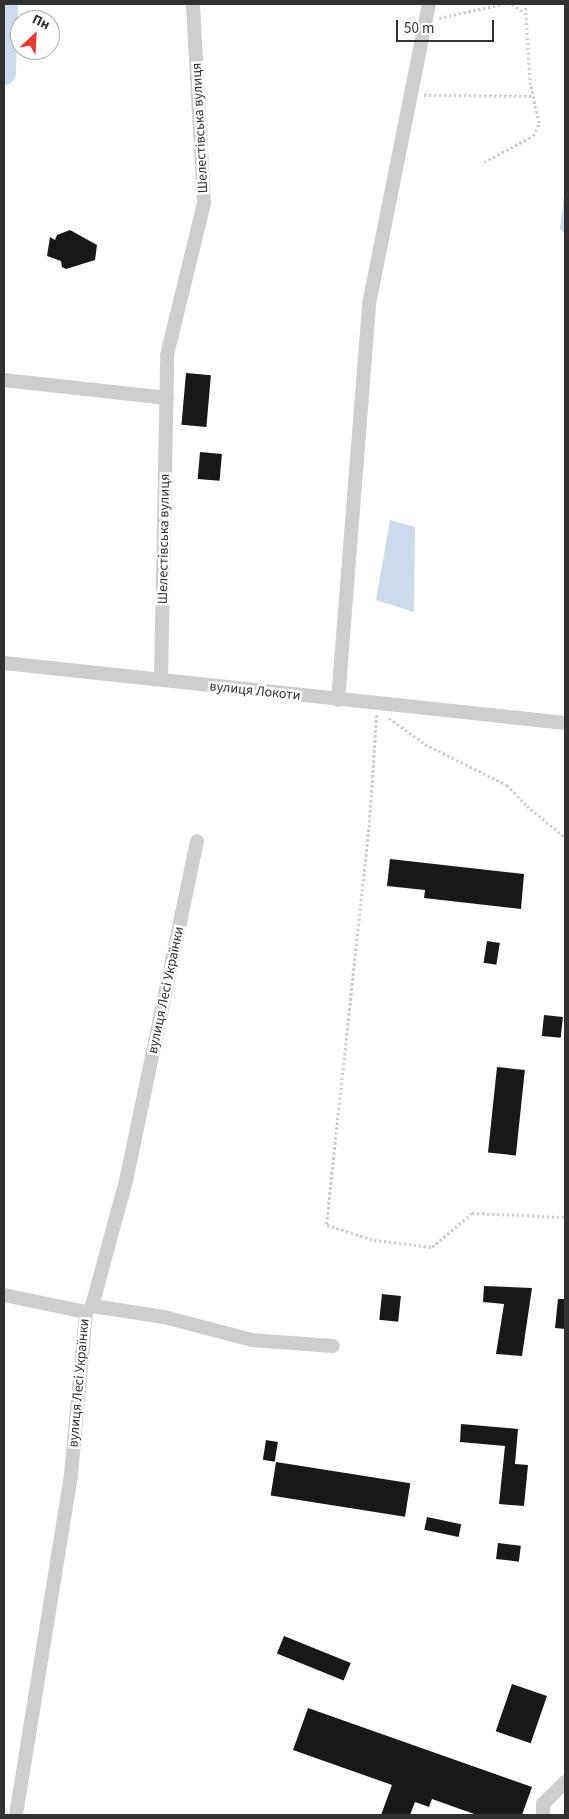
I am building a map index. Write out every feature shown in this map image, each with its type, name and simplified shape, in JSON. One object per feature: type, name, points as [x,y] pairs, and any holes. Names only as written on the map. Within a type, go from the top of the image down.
[{"type":"street","name":"Шелестівська вулиця","points":[[160,680],[167,355],[204,203],[193,4]]},
{"type":"street","points":[[338,700],[369,304],[429,4]]},
{"type":"street","points":[[4,380],[167,398]]},
{"type":"street","name":"вулиця Локоти","points":[[4,663],[506,719],[565,723]]},
{"type":"street","name":"вулиця Лесі Українки","points":[[16,1815],[71,1474],[89,1309],[126,1181],[197,841]]},
{"type":"street","points":[[4,1295],[89,1309],[164,1317],[252,1340],[333,1346]]},
{"type":"street","points":[[542,1815],[543,1804],[565,1782]]},
{"type":"path","points":[[426,21],[502,4]]},
{"type":"path","points":[[512,4],[525,14]]},
{"type":"path","points":[[484,162],[533,136],[540,123],[533,96],[524,4]]},
{"type":"path","points":[[412,95],[533,96]]},
{"type":"path","points":[[565,836],[526,806],[507,785],[425,744],[377,710],[369,830],[327,1225],[374,1240],[432,1247],[472,1213],[565,1217]]},
{"type":"water","points":[[565,187],[565,234],[560,229]]},
{"type":"water","points":[[390,520],[415,527],[414,612],[376,600]]},
{"type":"building","points":[[70,230],[97,245],[95,260],[66,269],[62,267],[61,261],[47,256],[50,237],[55,240],[57,235]]},
{"type":"building","points":[[186,373],[211,375],[206,427],[181,425]]},
{"type":"building","points":[[200,452],[222,454],[220,481],[198,479]]},
{"type":"building","points":[[390,859],[524,874],[521,909],[424,898],[425,890],[387,886]]},
{"type":"building","points":[[487,941],[500,943],[496,965],[484,963]]},
{"type":"building","points":[[544,1015],[563,1017],[561,1038],[542,1036]]},
{"type":"building","points":[[497,1067],[525,1070],[516,1155],[488,1153]]},
{"type":"building","points":[[484,1286],[532,1288],[522,1356],[496,1354],[504,1304],[483,1302]]},
{"type":"building","points":[[382,1294],[401,1296],[398,1322],[379,1320]]},
{"type":"building","points":[[558,1299],[565,1299],[565,1329],[555,1328]]},
{"type":"building","points":[[461,1424],[518,1429],[515,1464],[528,1465],[524,1506],[499,1504],[505,1446],[460,1442]]},
{"type":"building","points":[[266,1440],[278,1442],[275,1462],[263,1460]]},
{"type":"building","points":[[276,1462],[410,1483],[405,1517],[271,1496]]},
{"type":"building","points":[[427,1517],[461,1524],[459,1537],[424,1530]]},
{"type":"building","points":[[498,1543],[521,1546],[519,1562],[496,1559]]},
{"type":"building","points":[[284,1636],[351,1663],[344,1681],[277,1654]]},
{"type":"building","points":[[512,1684],[547,1696],[531,1743],[496,1731]]},
{"type":"building","points":[[308,1708],[532,1787],[522,1815],[477,1815],[432,1799],[429,1807],[415,1802],[410,1815],[381,1815],[392,1785],[293,1750]]},
{"type":"waterway","points":[[4,73],[6,4]]}]
